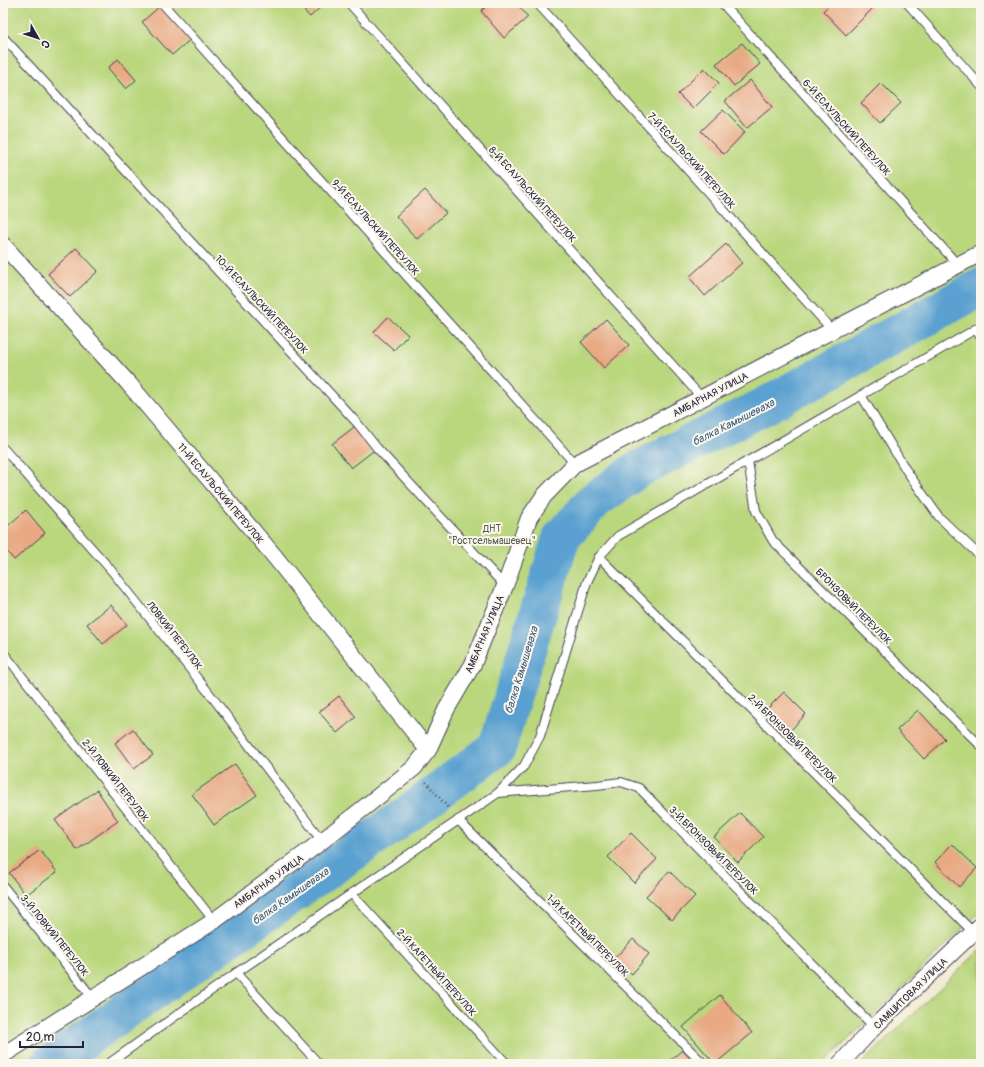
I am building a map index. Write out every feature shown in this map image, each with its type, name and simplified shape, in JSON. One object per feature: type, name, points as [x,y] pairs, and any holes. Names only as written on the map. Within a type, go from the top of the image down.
[{"type":"street","name":"11-Й ЕСАУЛЬСКИЙ ПЕРЕУЛОК","points":[[3,245],[129,384],[270,551],[428,750]]},
{"type":"street","name":"АМБАРНАЯ УЛИЦА","points":[[3,1054],[214,921],[322,841],[414,768],[428,750],[446,710],[473,664],[505,586],[529,518],[544,496],[575,464],[981,253]]},
{"type":"street","name":"САМШИТОВАЯ УЛИЦА","points":[[840,1064],[874,1027],[977,929]]},
{"type":"lane","name":"9-Й ЕСАУЛЬСКИЙ ПЕРЕУЛОК","points":[[162,3],[575,464]]},
{"type":"lane","name":"8-Й ЕСАУЛЬСКИЙ ПЕРЕУЛОК","points":[[349,3],[702,398]]},
{"type":"lane","name":"7-Й ЕСАУЛЬСКИЙ ПЕРЕУЛОК","points":[[537,3],[832,330]]},
{"type":"lane","name":"6-Й ЕСАУЛЬСКИЙ ПЕРЕУЛОК","points":[[722,3],[958,265]]},
{"type":"lane","points":[[907,3],[981,86]]},
{"type":"lane","name":"10-Й ЕСАУЛЬСКИЙ ПЕРЕУЛОК","points":[[3,37],[358,424],[377,448],[505,586]]},
{"type":"lane","points":[[113,1063],[236,973],[498,793],[524,766],[540,736],[587,582],[599,557],[618,536],[978,327],[981,337]]},
{"type":"lane","points":[[861,395],[906,470],[940,517],[981,557]]},
{"type":"lane","name":"ЛОВКИЙ ПЕРЕУЛОК","points":[[3,448],[111,570],[213,698],[322,841]]},
{"type":"lane","name":"БРОНЗОВЫЙ ПЕРЕУЛОК","points":[[748,461],[756,511],[773,541],[981,746]]},
{"type":"lane","name":"2-Й БРОНЗОВЫЙ ПЕРЕУЛОК","points":[[599,557],[977,929]]},
{"type":"lane","name":"2-Й ЛОВКИЙ ПЕРЕУЛОК","points":[[3,652],[214,921]]},
{"type":"lane","name":"3-Й БРОНЗОВЫЙ ПЕРЕУЛОК","points":[[498,793],[621,782],[639,788],[874,1027]]},
{"type":"lane","name":"1-Й КАРЕТНЫЙ ПЕРЕУЛОК","points":[[458,820],[704,1064]]},
{"type":"lane","name":"3-Й ЛОВКИЙ ПЕРЕУЛОК","points":[[3,886],[92,997]]},
{"type":"lane","name":"2-Й КАРЕТНЫЙ ПЕРЕУЛОК","points":[[352,894],[507,1064]]},
{"type":"lane","points":[[236,973],[319,1064]]},
{"type":"path","points":[[414,768],[458,820]]},
{"type":"green space","name":"ДНТ \"Ростсельмашевец\"","points":[[3,3],[981,3],[981,911],[823,1064],[3,1064]]},
{"type":"green space","points":[[981,949],[981,1064],[861,1064]]},
{"type":"building","points":[[297,3],[325,3],[310,17]]},
{"type":"building","points":[[490,3],[516,3],[528,17],[504,38],[481,11]]},
{"type":"building","points":[[831,3],[869,3],[873,8],[846,35],[823,11]]},
{"type":"building","points":[[161,5],[191,39],[172,55],[142,22]]},
{"type":"building","points":[[742,43],[760,64],[734,86],[716,64]]},
{"type":"building","points":[[118,59],[136,80],[126,89],[108,68]]},
{"type":"building","points":[[704,68],[719,83],[693,109],[678,94]]},
{"type":"building","points":[[750,80],[772,107],[747,128],[725,101]]},
{"type":"building","points":[[881,83],[901,103],[880,123],[861,103]]},
{"type":"building","points":[[723,110],[745,132],[724,154],[701,131]]},
{"type":"building","points":[[425,190],[446,213],[417,239],[396,216]]},
{"type":"building","points":[[726,244],[742,263],[705,296],[689,277]]},
{"type":"building","points":[[76,248],[98,271],[70,297],[48,274]]},
{"type":"building","points":[[388,317],[408,335],[394,350],[374,332]]},
{"type":"building","points":[[606,319],[629,345],[604,368],[581,342]]},
{"type":"building","points":[[358,424],[377,448],[351,468],[332,444]]},
{"type":"building","points":[[26,510],[45,533],[14,560],[3,547],[3,530]]},
{"type":"building","points":[[111,605],[127,625],[103,644],[87,624]]},
{"type":"building","points":[[784,692],[806,714],[790,731],[767,709]]},
{"type":"building","points":[[339,696],[356,717],[337,733],[319,712]]},
{"type":"building","points":[[918,710],[945,739],[924,759],[897,730]]},
{"type":"building","points":[[133,729],[153,755],[134,769],[115,743]]},
{"type":"building","points":[[235,764],[257,795],[214,825],[192,794]]},
{"type":"building","points":[[97,790],[118,821],[77,850],[55,820]]},
{"type":"building","points":[[740,813],[763,837],[738,862],[714,837]]},
{"type":"building","points":[[631,833],[657,859],[634,883],[608,857]]},
{"type":"building","points":[[952,844],[977,868],[959,887],[935,862]]},
{"type":"building","points":[[40,850],[57,872],[26,895],[9,873]]},
{"type":"building","points":[[669,871],[695,896],[672,920],[646,896]]},
{"type":"building","points":[[633,939],[649,954],[632,974],[614,959]]},
{"type":"building","points":[[720,995],[752,1033],[715,1064],[683,1027]]},
{"type":"building","points":[[682,1050],[695,1064],[666,1064]]},
{"type":"waterway","name":"балка Камышеваха","points":[[49,1064],[401,819],[497,748],[561,538],[595,500],[637,470],[769,404],[981,287]]}]
